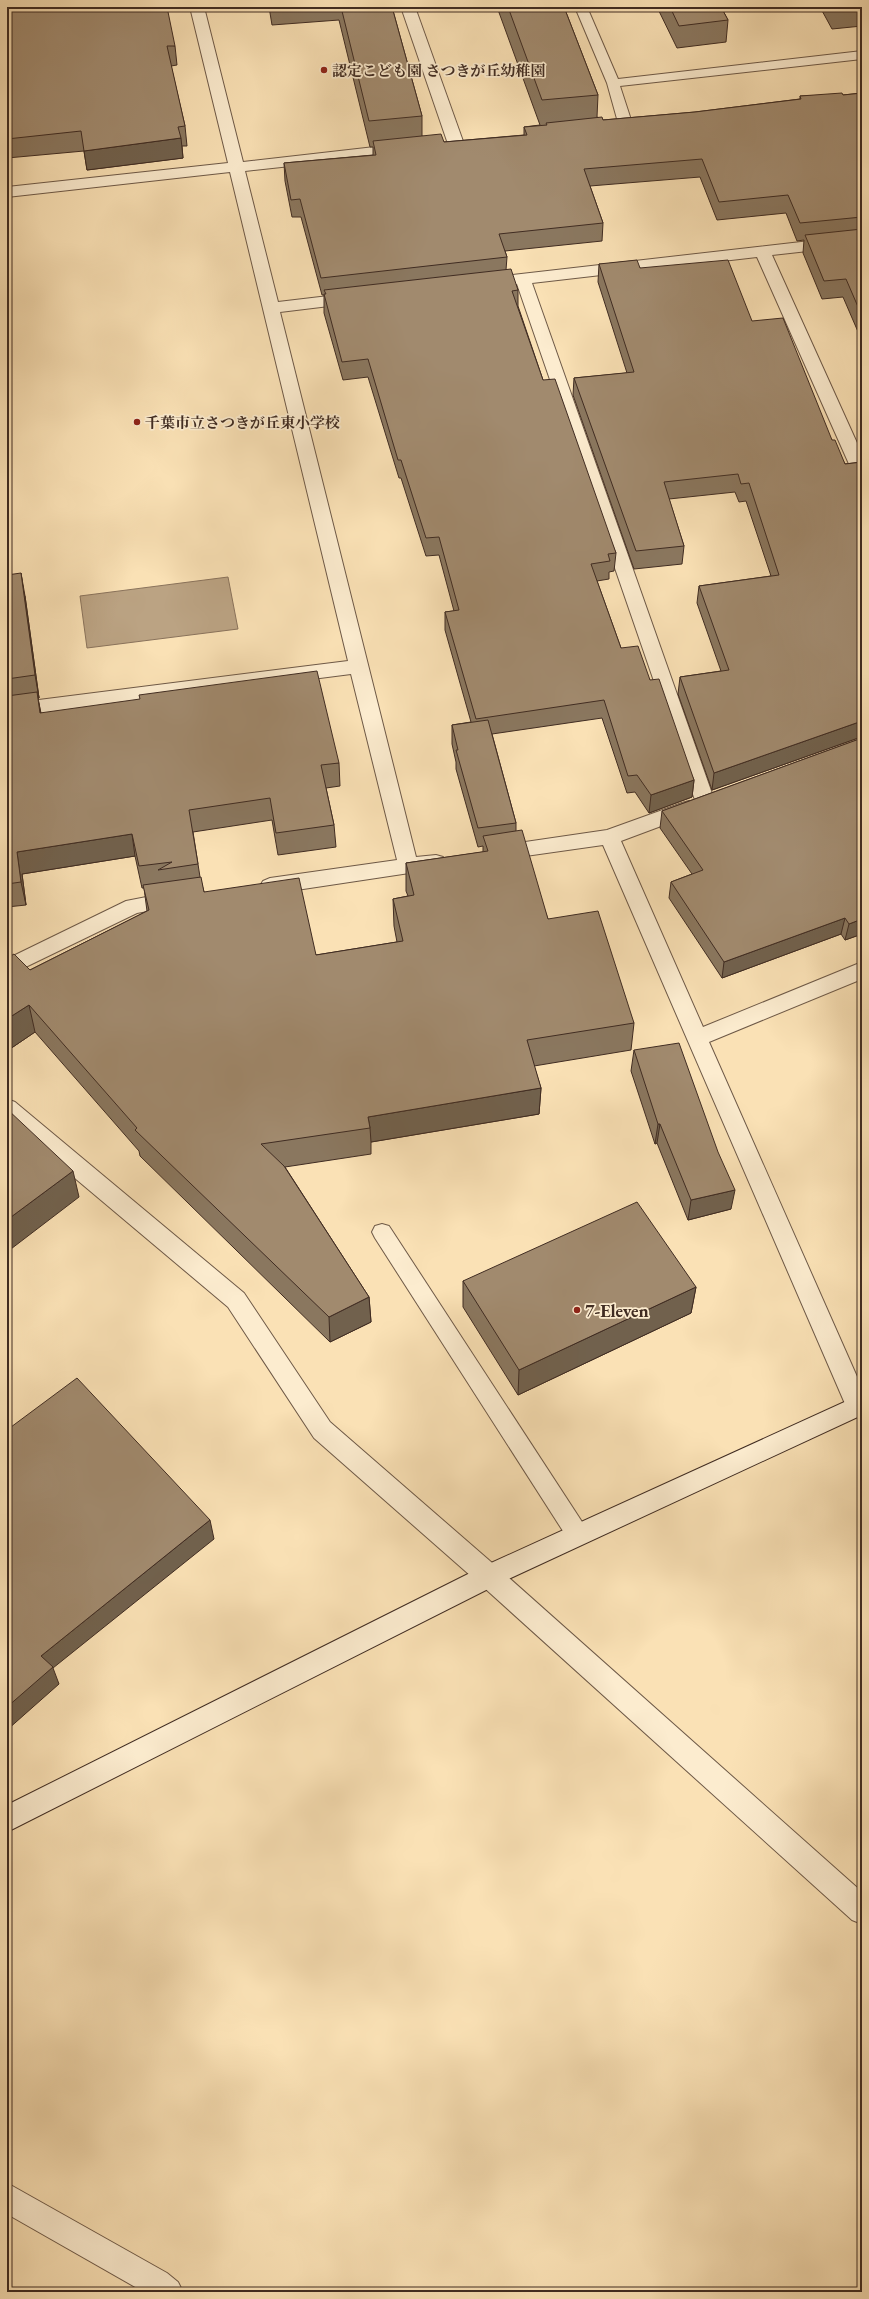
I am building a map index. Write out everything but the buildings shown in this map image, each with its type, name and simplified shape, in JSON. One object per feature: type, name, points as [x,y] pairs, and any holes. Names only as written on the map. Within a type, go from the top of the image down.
[{"type":"street","points":[[197,7],[408,866]]},
{"type":"street","points":[[408,7],[456,144]]},
{"type":"street","points":[[611,127],[642,124]]},
{"type":"street","points":[[440,145],[472,142]]},
{"type":"street","points":[[7,192],[417,148]]},
{"type":"street","points":[[467,285],[862,240]]},
{"type":"street","points":[[763,252],[862,474]]},
{"type":"street","points":[[478,856],[609,837],[713,799],[523,279]]},
{"type":"street","points":[[270,308],[372,296]]},
{"type":"street","points":[[7,711],[360,666]]},
{"type":"street","points":[[7,1819],[489,1576],[860,1405],[609,837]]},
{"type":"street","points":[[251,888],[455,859]]},
{"type":"street","points":[[7,968],[133,906],[196,896]]},
{"type":"street","points":[[698,1038],[862,970]]},
{"type":"street","points":[[7,1108],[236,1300],[322,1430],[489,1576],[862,1910]]},
{"type":"street","points":[[7,2198],[157,2283],[168,2292]]},
{"type":"lane","points":[[580,7],[613,83],[626,126]]},
{"type":"lane","points":[[613,83],[862,55]]},
{"type":"lane","points":[[382,1232],[578,1535]]},
{"type":"shaded area","points":[[228,577],[238,629],[87,648],[80,596]]},
{"type":"place","name":"認定こども園 さつきが丘幼稚園","points":[[324,70]]},
{"type":"place","name":"千葉市立さつきが丘東小学校","points":[[137,422]]},
{"type":"place","name":"7-Eleven","points":[[577,1310]]}]
